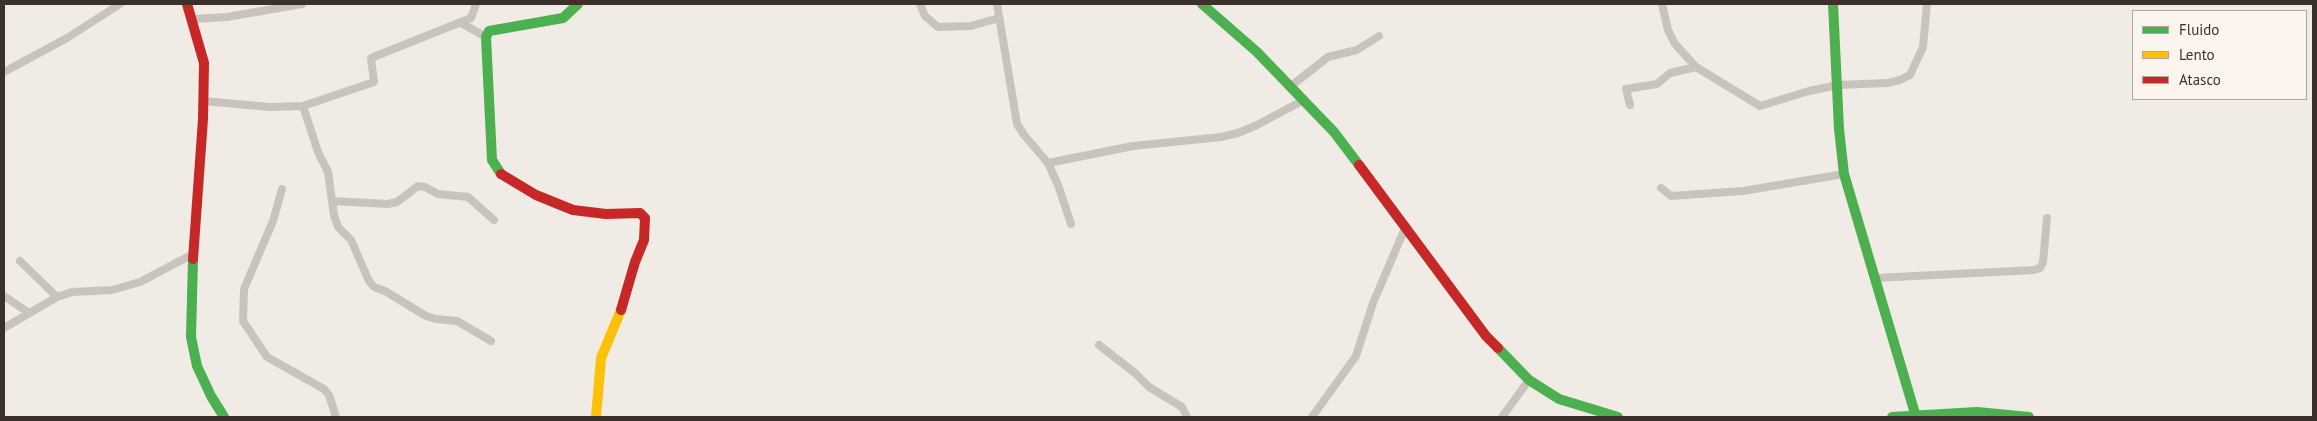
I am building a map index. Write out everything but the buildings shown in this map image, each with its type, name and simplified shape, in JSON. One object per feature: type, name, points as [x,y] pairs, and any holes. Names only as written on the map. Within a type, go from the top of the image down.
[{"type":"street","points":[[4,72],[74,34],[120,4]]},
{"type":"street","points":[[187,4],[193,19],[204,63],[202,144],[194,254],[191,336],[197,366],[211,396],[224,417]]},
{"type":"street","points":[[193,19],[227,17],[302,4]]},
{"type":"street","points":[[203,101],[270,106],[303,106],[374,82],[371,58],[471,18],[476,4]]},
{"type":"street","points":[[578,4],[562,18],[489,31],[486,38],[492,160],[501,174],[536,195],[573,210],[606,214],[640,213],[645,218],[644,240],[635,262],[629,287],[615,328],[601,358],[596,417]]},
{"type":"street","points":[[920,4],[925,16],[938,28],[971,26],[999,18]]},
{"type":"street","points":[[997,4],[1017,124],[1048,163],[1058,184],[1071,224]]},
{"type":"street","points":[[1202,4],[1257,52],[1334,132],[1406,226],[1486,336],[1529,380],[1560,399],[1617,417]]},
{"type":"street","points":[[1662,4],[1672,37],[1696,68],[1760,106],[1809,91],[1838,85],[1888,83],[1910,75],[1923,47],[1927,4]]},
{"type":"street","points":[[1833,4],[1839,129],[1844,174],[1916,416]]},
{"type":"street","points":[[461,23],[486,38]]},
{"type":"street","points":[[1291,86],[1328,57],[1357,50],[1379,36]]},
{"type":"street","points":[[1630,105],[1626,89],[1657,84],[1670,73],[1696,68]]},
{"type":"street","points":[[1048,163],[1133,146],[1221,137],[1238,133],[1304,100]]},
{"type":"street","points":[[303,106],[318,152],[328,172],[334,215],[338,227],[352,240],[369,281],[374,287],[385,291],[426,316],[457,321],[491,341]]},
{"type":"street","points":[[1661,188],[1671,196],[1734,191],[1844,174]]},
{"type":"street","points":[[332,201],[388,204],[397,202],[418,186],[425,187],[438,194],[468,197],[494,220]]},
{"type":"street","points":[[282,189],[273,220],[244,289],[243,321],[267,356],[324,389],[329,395],[336,417]]},
{"type":"street","points":[[1875,278],[2034,270],[2040,268],[2043,262],[2048,218]]},
{"type":"street","points":[[1312,417],[1360,348],[1373,303],[1406,226]]},
{"type":"street","points":[[4,328],[57,297],[72,292],[112,290],[140,282],[194,254]]},
{"type":"street","points":[[20,261],[57,297]]},
{"type":"street","points":[[4,296],[29,313]]},
{"type":"street","points":[[1099,345],[1135,373],[1149,387],[1182,408],[1187,417]]},
{"type":"street","points":[[1502,417],[1529,380]]},
{"type":"street","points":[[1892,417],[1977,412],[2030,417]]},
{"type":"traffic: fast","points":[[501,174],[492,160],[486,37],[489,31],[563,18],[578,4]]},
{"type":"traffic: fast","points":[[1202,4],[1257,52],[1334,132],[1359,165]]},
{"type":"traffic: fast","points":[[1833,4],[1839,129],[1844,174],[1916,417]]},
{"type":"traffic: fast","points":[[193,259],[191,337],[197,366],[211,396],[224,417]]},
{"type":"traffic: fast","points":[[1498,348],[1529,380],[1559,399],[1618,417]]},
{"type":"traffic: fast","points":[[1892,417],[1977,412],[2029,417]]},
{"type":"traffic: slow","points":[[596,417],[601,358],[621,310]]},
{"type":"traffic: jam","points":[[187,4],[204,63],[203,119],[193,259]]},
{"type":"traffic: jam","points":[[1359,165],[1486,336],[1498,348]]},
{"type":"traffic: jam","points":[[501,174],[536,195],[573,210],[606,214],[640,213],[645,218],[644,240],[635,262],[621,310]]}]
